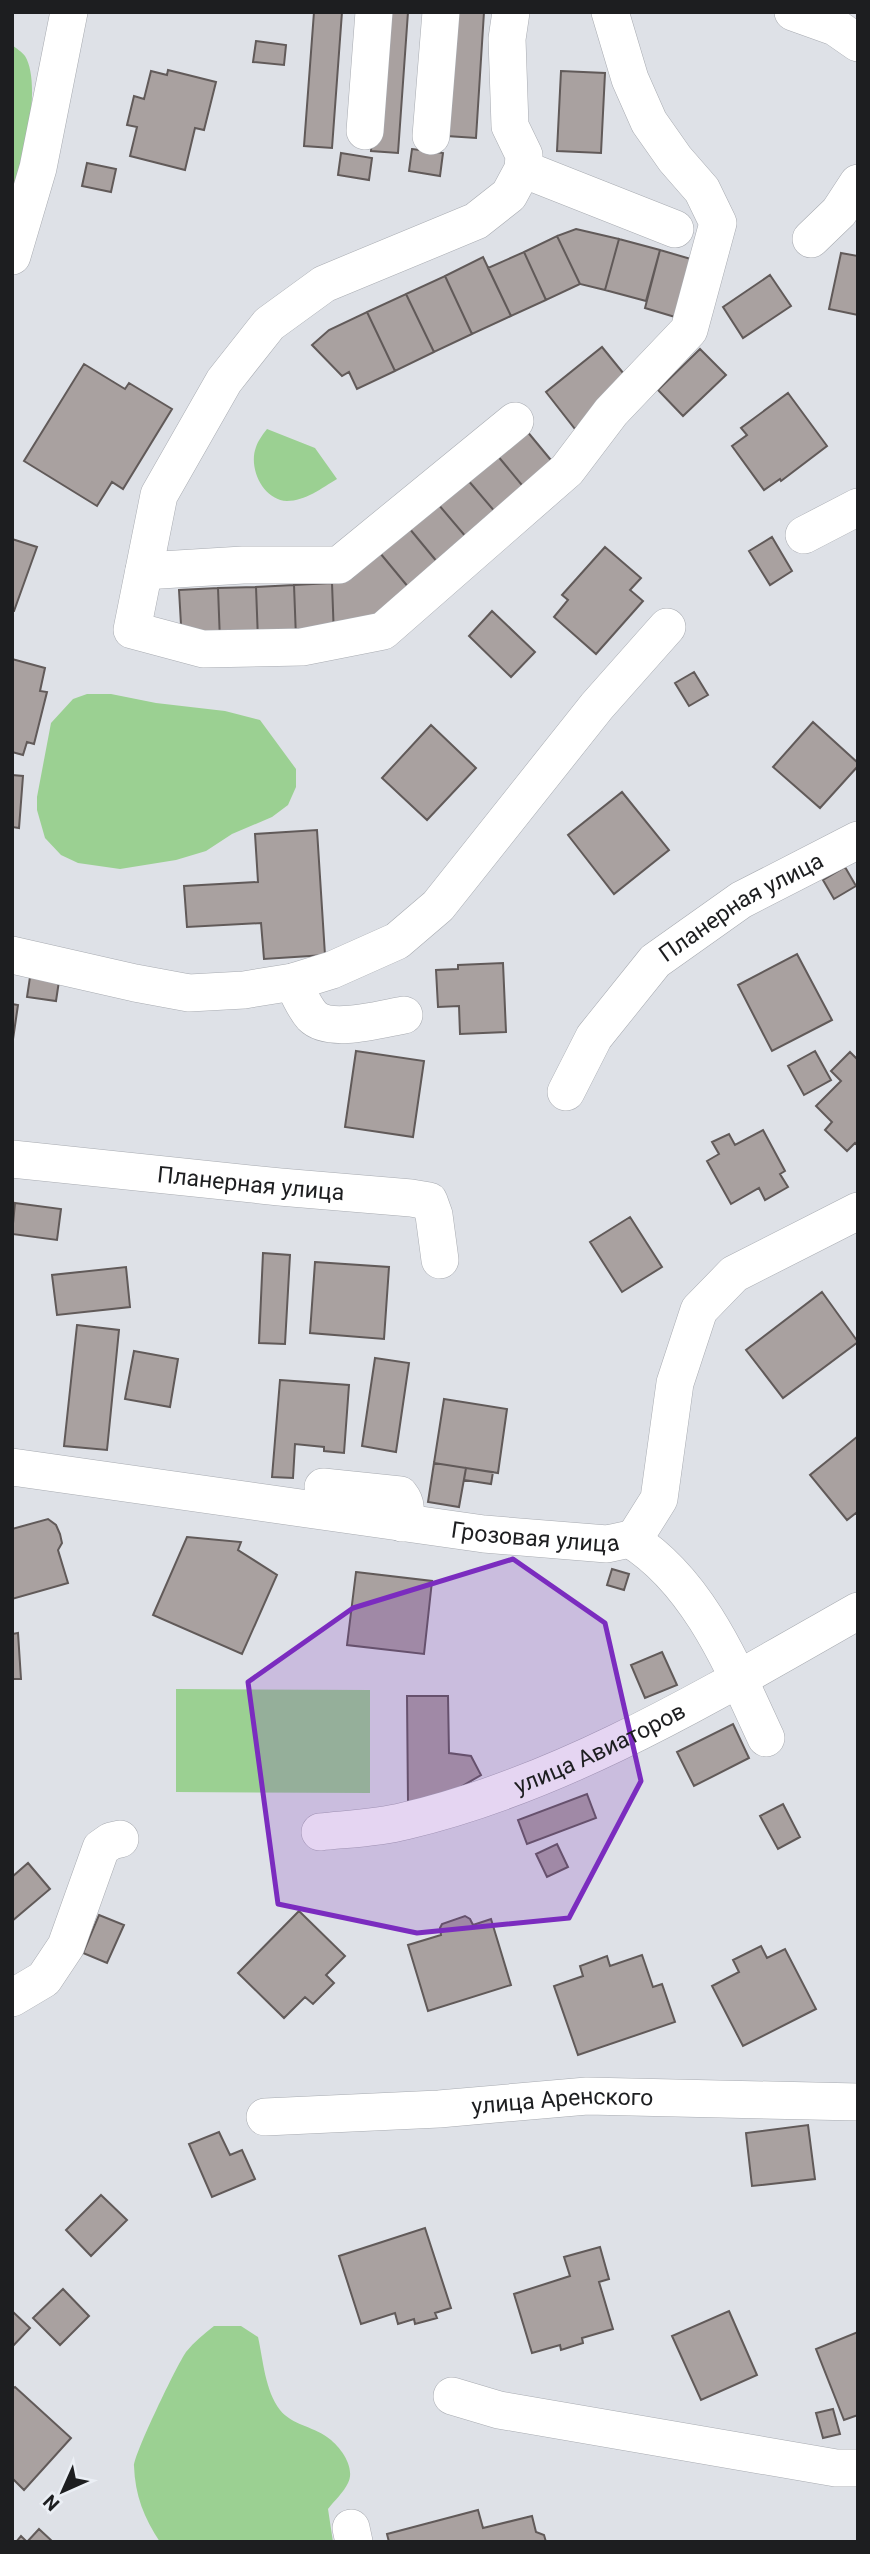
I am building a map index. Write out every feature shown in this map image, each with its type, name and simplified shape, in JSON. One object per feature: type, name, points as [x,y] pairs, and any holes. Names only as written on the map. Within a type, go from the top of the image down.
[{"type":"street","points":[[12,256],[38,168],[69,12]]},
{"type":"street","points":[[365,131],[374,12]]},
{"type":"street","points":[[431,136],[441,12]]},
{"type":"street","points":[[511,12],[507,39],[510,126],[524,155],[523,169],[509,195],[476,221],[324,284],[269,324],[224,381],[159,495],[132,630],[203,649],[302,647],[383,631],[567,470],[611,412],[689,330],[718,223],[702,190],[649,122],[630,79],[610,12]]},
{"type":"street","points":[[793,12],[835,27],[858,43]]},
{"type":"street","points":[[523,169],[675,229]]},
{"type":"street","points":[[811,239],[838,212],[858,183]]},
{"type":"street","points":[[144,571],[243,565],[339,565],[515,421]]},
{"type":"street","points":[[804,534],[858,507]]},
{"type":"street","points":[[12,954],[135,984],[189,993],[244,990],[293,982],[332,970],[397,941],[438,906],[597,706],[667,627]]},
{"type":"street","name":"Планерная улица","points":[[566,1092],[594,1037],[655,961],[741,900],[858,840]]},
{"type":"street","points":[[293,982],[313,1017],[325,1024],[342,1025],[404,1015]]},
{"type":"street","name":"Планерная улица","points":[[12,1158],[429,1201],[434,1216],[440,1260]]},
{"type":"street","name":"Грозовая улица","points":[[12,1467],[484,1534],[607,1544],[629,1539],[637,1534],[659,1499],[675,1384],[699,1310],[734,1274],[858,1211]]},
{"type":"street","points":[[323,1487],[400,1495],[406,1508],[402,1523]]},
{"type":"street","points":[[629,1539],[652,1553],[669,1570],[723,1648],[766,1738]]},
{"type":"street","name":"улица Авиаторов","points":[[320,1832],[402,1822],[450,1809],[570,1765],[738,1678],[858,1611]]},
{"type":"street","points":[[12,1998],[44,1979],[66,1946],[102,1848],[111,1841],[120,1839]]},
{"type":"street","name":"улица Аренского","points":[[265,2117],[439,2109],[587,2096],[858,2102]]},
{"type":"street","points":[[452,2396],[499,2410],[836,2468],[858,2468]]},
{"type":"highlighted area","points":[[513,1559],[605,1623],[641,1781],[569,1918],[417,1933],[278,1904],[248,1682],[353,1608]]},
{"type":"green space","points":[[12,45],[25,56],[32,87],[29,129],[12,204]]},
{"type":"green space","points":[[267,429],[315,448],[337,479],[300,499],[287,501],[271,495],[260,482],[254,464],[256,447]]},
{"type":"green space","points":[[87,694],[111,694],[156,703],[225,711],[260,720],[296,769],[296,787],[288,805],[272,817],[232,834],[206,851],[176,860],[120,869],[78,863],[61,855],[45,838],[37,810],[37,797],[51,723],[73,699]]},
{"type":"green space","points":[[176,1689],[370,1690],[370,1793],[176,1792]]},
{"type":"green space","points":[[214,2326],[241,2326],[258,2337],[268,2384],[280,2410],[290,2419],[327,2437],[345,2457],[350,2477],[328,2509],[333,2542],[160,2542],[149,2524],[136,2487],[136,2458],[181,2360],[192,2345]]},
{"type":"building","points":[[314,12],[342,12],[332,148],[304,146]]},
{"type":"building","points":[[381,12],[408,12],[398,153],[371,151]]},
{"type":"building","points":[[454,12],[484,12],[476,138],[447,136]]},
{"type":"building","points":[[256,41],[286,45],[284,65],[253,62]]},
{"type":"building","points":[[168,70],[216,82],[204,130],[195,128],[185,170],[130,156],[137,127],[127,125],[134,96],[144,99],[151,71],[167,75]]},
{"type":"building","points":[[561,71],[605,73],[601,153],[557,151]]},
{"type":"building","points":[[412,149],[443,153],[440,176],[409,171]]},
{"type":"building","points":[[341,153],[372,158],[369,180],[338,175]]},
{"type":"building","points":[[87,163],[116,169],[111,192],[82,186]]},
{"type":"building","points":[[576,229],[619,239],[605,290],[580,284],[557,236]]},
{"type":"building","points":[[557,236],[580,284],[546,300],[524,252]]},
{"type":"building","points":[[619,239],[660,250],[646,301],[605,290]]},
{"type":"building","points":[[660,250],[701,262],[685,320],[645,308]]},
{"type":"building","points":[[524,252],[546,300],[511,316],[488,268]]},
{"type":"building","points":[[841,253],[858,256],[858,315],[829,309]]},
{"type":"building","points":[[483,257],[511,316],[472,334],[445,276]]},
{"type":"building","points":[[770,275],[791,306],[743,338],[723,307]]},
{"type":"building","points":[[445,276],[472,334],[434,352],[406,294]]},
{"type":"building","points":[[406,294],[434,352],[395,371],[367,312]]},
{"type":"building","points":[[367,312],[395,371],[357,389],[349,372],[342,376],[312,345],[329,330]]},
{"type":"building","points":[[602,347],[628,379],[575,429],[546,392]]},
{"type":"building","points":[[700,349],[726,375],[683,416],[658,390]]},
{"type":"building","points":[[84,364],[125,389],[129,383],[172,409],[123,489],[112,482],[97,506],[24,461]]},
{"type":"building","points":[[788,393],[827,446],[781,481],[780,479],[764,490],[732,446],[747,435],[741,428]]},
{"type":"building","points":[[526,430],[560,471],[531,496],[497,455]]},
{"type":"building","points":[[497,455],[531,496],[502,520],[467,479]]},
{"type":"building","points":[[467,479],[502,520],[472,544],[438,504]]},
{"type":"building","points":[[438,504],[472,544],[443,569],[409,528]]},
{"type":"building","points":[[409,528],[443,569],[414,594],[380,553]]},
{"type":"building","points":[[772,537],[792,571],[770,585],[749,551]]},
{"type":"building","points":[[12,539],[37,547],[14,611],[12,611]]},
{"type":"building","points":[[605,547],[641,578],[630,590],[643,601],[596,654],[554,617],[568,600],[562,595]]},
{"type":"building","points":[[380,553],[414,594],[334,637],[332,583],[351,578]]},
{"type":"building","points":[[332,583],[334,637],[296,638],[294,585]]},
{"type":"building","points":[[294,585],[296,638],[258,640],[256,587]]},
{"type":"building","points":[[256,587],[258,640],[220,641],[218,588]]},
{"type":"building","points":[[218,588],[220,641],[182,642],[179,590]]},
{"type":"building","points":[[492,611],[535,652],[511,677],[469,636]]},
{"type":"building","points":[[12,659],[45,668],[40,691],[47,692],[34,744],[27,742],[23,755],[12,752]]},
{"type":"building","points":[[694,672],[708,695],[689,706],[675,683]]},
{"type":"building","points":[[813,722],[858,763],[820,808],[773,767]]},
{"type":"building","points":[[431,725],[476,768],[427,820],[382,778]]},
{"type":"building","points":[[12,775],[23,776],[19,828],[12,827]]},
{"type":"building","points":[[622,792],[669,850],[614,894],[568,835]]},
{"type":"building","points":[[317,830],[325,955],[264,959],[261,923],[187,927],[184,886],[258,882],[255,834]]},
{"type":"building","points":[[845,867],[856,886],[834,899],[823,880]]},
{"type":"building","points":[[797,954],[832,1020],[772,1051],[738,985]]},
{"type":"building","points":[[503,963],[506,1032],[460,1034],[459,1006],[438,1007],[436,970],[458,969],[458,965]]},
{"type":"building","points":[[30,977],[59,981],[56,1001],[27,997]]},
{"type":"building","points":[[12,1004],[18,1005],[12,1046]]},
{"type":"building","points":[[356,1051],[424,1061],[413,1137],[345,1127]]},
{"type":"building","points":[[815,1051],[831,1080],[804,1095],[788,1066]]},
{"type":"building","points":[[850,1052],[858,1060],[858,1146],[855,1143],[847,1151],[825,1130],[832,1122],[816,1106],[841,1081],[831,1071]]},
{"type":"building","points":[[763,1130],[785,1171],[780,1174],[788,1187],[765,1200],[759,1188],[731,1204],[707,1161],[719,1154],[712,1142],[729,1134],[735,1145]]},
{"type":"building","points":[[15,1203],[61,1209],[57,1240],[12,1234]]},
{"type":"building","points":[[630,1217],[662,1267],[622,1292],[590,1242]]},
{"type":"building","points":[[263,1253],[290,1255],[285,1344],[259,1343]]},
{"type":"building","points":[[315,1262],[389,1267],[384,1339],[310,1333]]},
{"type":"building","points":[[126,1267],[130,1307],[57,1315],[52,1275]]},
{"type":"building","points":[[822,1292],[858,1342],[783,1398],[746,1350]]},
{"type":"building","points":[[77,1325],[119,1330],[107,1450],[64,1446]]},
{"type":"building","points":[[134,1351],[178,1359],[170,1407],[125,1399]]},
{"type":"building","points":[[375,1358],[409,1363],[396,1452],[362,1446]]},
{"type":"building","points":[[280,1380],[349,1385],[344,1453],[324,1451],[324,1447],[295,1444],[293,1478],[272,1477]]},
{"type":"building","points":[[444,1399],[507,1409],[498,1473],[434,1463]]},
{"type":"building","points":[[858,1436],[858,1516],[856,1513],[847,1520],[810,1475]]},
{"type":"building","points":[[434,1463],[466,1468],[459,1507],[428,1502]]},
{"type":"building","points":[[466,1468],[493,1472],[491,1484],[464,1480]]},
{"type":"building","points":[[48,1519],[56,1525],[60,1534],[62,1543],[58,1550],[68,1583],[12,1599],[12,1529]]},
{"type":"building","points":[[187,1537],[241,1542],[238,1550],[277,1575],[242,1654],[153,1615]]},
{"type":"building","points":[[612,1569],[629,1574],[624,1590],[607,1585]]},
{"type":"building","points":[[356,1572],[432,1581],[424,1654],[347,1645]]},
{"type":"building","points":[[18,1633],[21,1679],[12,1679],[12,1634]]},
{"type":"building","points":[[662,1652],[677,1685],[645,1698],[631,1665]]},
{"type":"building","points":[[407,1696],[448,1696],[449,1753],[471,1756],[481,1775],[432,1804],[408,1802]]},
{"type":"building","points":[[733,1724],[749,1758],[694,1786],[677,1752]]},
{"type":"building","points":[[587,1794],[596,1818],[527,1844],[518,1820]]},
{"type":"building","points":[[783,1804],[800,1837],[778,1849],[760,1816]]},
{"type":"building","points":[[557,1844],[568,1867],[547,1877],[536,1854]]},
{"type":"building","points":[[28,1863],[50,1889],[12,1921],[12,1877]]},
{"type":"building","points":[[299,1911],[345,1956],[326,1975],[334,1983],[313,2004],[305,1997],[284,2018],[238,1973]]},
{"type":"building","points":[[99,1915],[124,1925],[107,1963],[83,1953]]},
{"type":"building","points":[[465,1916],[473,1925],[491,1919],[511,1985],[428,2011],[408,1945],[441,1935],[442,1924]]},
{"type":"building","points":[[761,1946],[767,1958],[785,1949],[816,2009],[743,2046],[712,1986],[739,1972],[733,1960]]},
{"type":"building","points":[[642,1955],[653,1987],[662,1984],[675,2022],[578,2055],[554,1986],[583,1976],[580,1966],[607,1956],[610,1966]]},
{"type":"building","points":[[808,2125],[815,2179],[752,2186],[746,2133]]},
{"type":"building","points":[[219,2132],[230,2155],[242,2150],[255,2179],[212,2197],[189,2144]]},
{"type":"building","points":[[101,2195],[127,2220],[91,2256],[66,2230]]},
{"type":"building","points":[[425,2228],[451,2308],[435,2313],[437,2318],[415,2324],[414,2319],[398,2324],[395,2313],[361,2324],[339,2256]]},
{"type":"building","points":[[600,2247],[609,2279],[599,2282],[613,2329],[582,2338],[583,2343],[561,2350],[560,2345],[532,2353],[514,2294],[570,2276],[564,2257]]},
{"type":"building","points":[[63,2289],[89,2316],[60,2345],[33,2318]]},
{"type":"building","points":[[12,2311],[30,2328],[12,2347]]},
{"type":"building","points":[[729,2311],[757,2375],[701,2400],[672,2336]]},
{"type":"building","points":[[858,2332],[858,2415],[844,2420],[816,2349]]},
{"type":"building","points":[[15,2387],[71,2438],[24,2490],[12,2478],[12,2389]]},
{"type":"building","points":[[833,2409],[840,2434],[823,2438],[816,2413]]},
{"type":"building","points":[[478,2510],[483,2528],[532,2516],[536,2532],[544,2535],[546,2542],[389,2542],[387,2534]]},
{"type":"building","points":[[39,2529],[53,2542],[27,2542]]},
{"type":"building","points":[[21,2536],[27,2542],[16,2542]]}]
